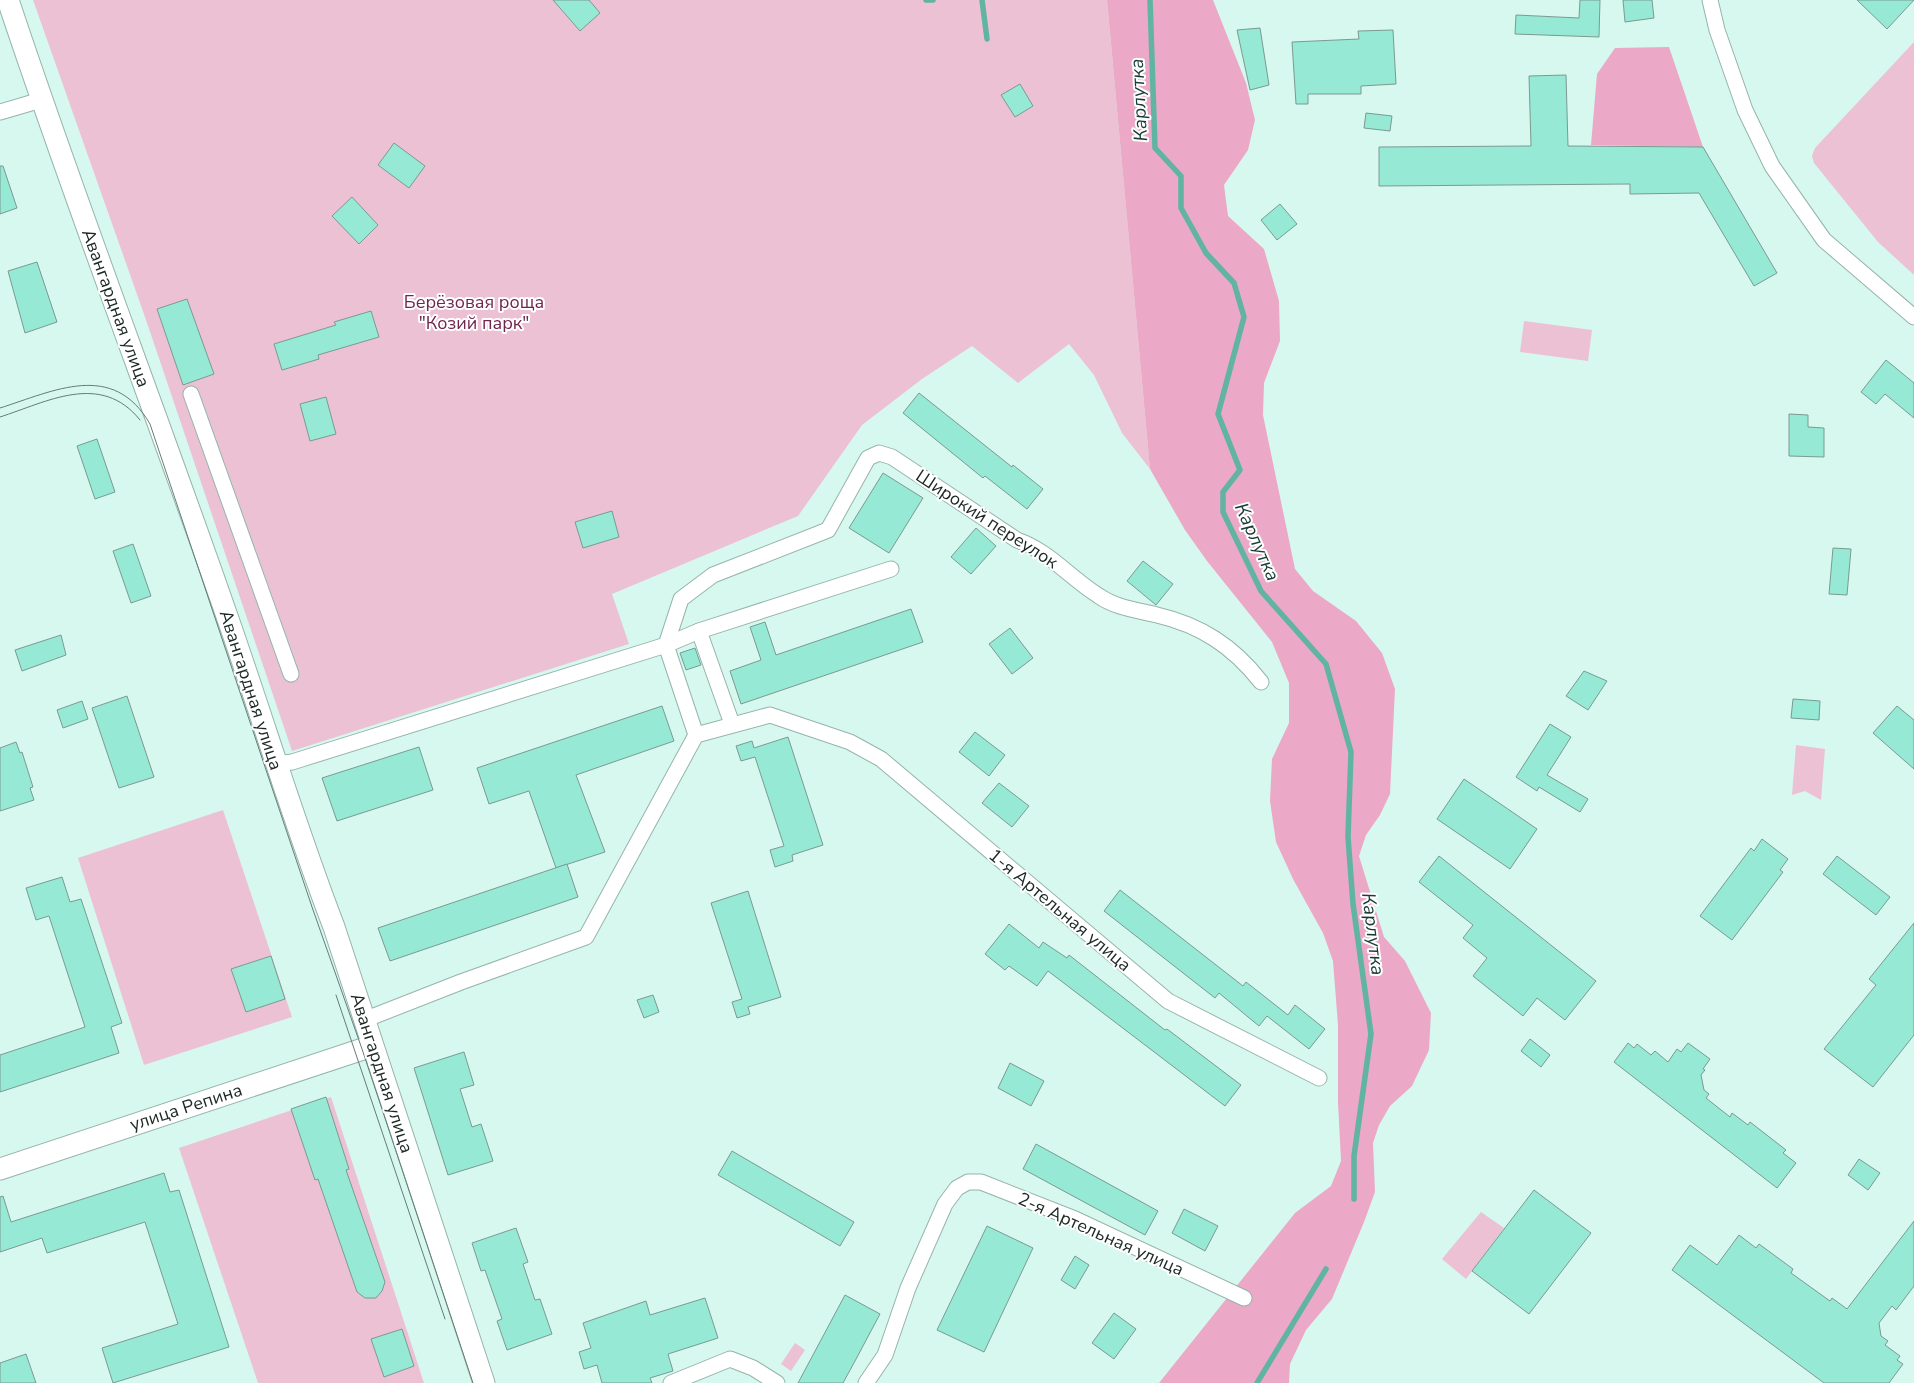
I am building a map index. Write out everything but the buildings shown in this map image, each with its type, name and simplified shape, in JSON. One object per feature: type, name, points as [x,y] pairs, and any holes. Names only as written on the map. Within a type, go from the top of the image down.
[{"type":"street","name":"Авангардная улица","points":[[8,0],[41,100],[229,620],[484,1383]]},
{"type":"street","points":[[1710,0],[1716,30],[1745,110],[1772,166],[1824,240],[1914,317]]},
{"type":"street","points":[[0,112],[41,100]]},
{"type":"street","points":[[190,394],[290,674]]},
{"type":"street","name":"Широкий переулок","points":[[666,645],[681,599],[713,575],[828,530],[868,458],[879,453],[892,457],[1017,540],[1035,546],[1100,597],[1131,610],[1157,615],[1199,628],[1249,667],[1260,682]]},
{"type":"street","points":[[276,764],[292,762],[666,645],[699,631],[891,569]]},
{"type":"street","points":[[699,631],[732,724]]},
{"type":"street","points":[[364,1020],[461,982],[586,937],[696,736],[666,645]]},
{"type":"street","name":"1-я Артельная улица","points":[[696,736],[732,724],[770,715],[811,727],[850,742],[881,759],[1168,1001],[1319,1078]]},
{"type":"street","name":"улица Репина","points":[[0,1169],[372,1046]]},
{"type":"street","name":"2-я Артельная улица","points":[[866,1383],[884,1354],[923,1253],[945,1204],[957,1188],[968,1182],[990,1186],[1075,1219],[1244,1298]]},
{"type":"street","points":[[671,1383],[730,1359],[753,1368],[777,1383]]},
{"type":"green space","name":"Берёзовая роща \"Козий парк\"","points":[[33,0],[1107,0],[1150,469],[1122,433],[1094,375],[1069,344],[1018,383],[972,346],[922,379],[862,425],[798,516],[612,594],[629,644],[292,751],[145,317]]},
{"type":"green space","points":[[1914,42],[1914,275],[1878,242],[1814,163],[1812,156],[1815,148]]},
{"type":"green space","points":[[1524,321],[1592,330],[1588,361],[1520,352]]},
{"type":"green space","points":[[1796,745],[1825,749],[1821,800],[1805,791],[1792,795]]},
{"type":"green space","points":[[223,810],[292,1017],[144,1065],[78,858]]},
{"type":"green space","points":[[331,1097],[424,1383],[258,1383],[179,1148]]},
{"type":"green space","points":[[1481,1212],[1504,1228],[1466,1279],[1442,1259]]},
{"type":"green space","points":[[795,1343],[805,1350],[791,1371],[781,1364]]},
{"type":"shaded area","points":[[1107,0],[1213,0],[1246,83],[1255,120],[1248,150],[1224,185],[1228,216],[1264,249],[1279,301],[1280,341],[1264,383],[1263,415],[1295,569],[1313,591],[1356,621],[1382,653],[1395,689],[1390,794],[1380,815],[1366,835],[1359,856],[1384,937],[1405,961],[1431,1013],[1429,1050],[1412,1086],[1390,1106],[1379,1125],[1373,1143],[1375,1192],[1332,1299],[1306,1330],[1290,1364],[1289,1383],[1159,1383],[1295,1213],[1331,1186],[1341,1161],[1338,1102],[1338,1025],[1333,961],[1323,933],[1293,879],[1276,842],[1270,801],[1272,759],[1289,723],[1289,683],[1272,642],[1207,561],[1185,530],[1150,469]]},
{"type":"shaded area","points":[[1669,47],[1703,147],[1591,145],[1597,74],[1615,48]]},
{"type":"waterway","points":[[926,0],[933,0]]},
{"type":"waterway","points":[[982,0],[987,39]]},
{"type":"waterway","name":"Карлутка","points":[[1150,0],[1155,148],[1181,176],[1181,208],[1206,253],[1234,283],[1244,317],[1218,414],[1240,470],[1223,492],[1223,512],[1261,591],[1326,664],[1351,752],[1348,837],[1353,904],[1371,1034],[1354,1156],[1354,1199]]},
{"type":"waterway","name":"Карлутка","points":[[1257,1383],[1326,1269]]},
{"type":"tram line","points":[[0,408],[61,389],[101,386],[119,392],[135,404],[150,424],[473,1383]]},
{"type":"tram line","points":[[0,417],[55,398],[73,394],[91,394],[108,397],[125,405],[140,420]]},
{"type":"tram line","points":[[336,995],[445,1319]]}]
